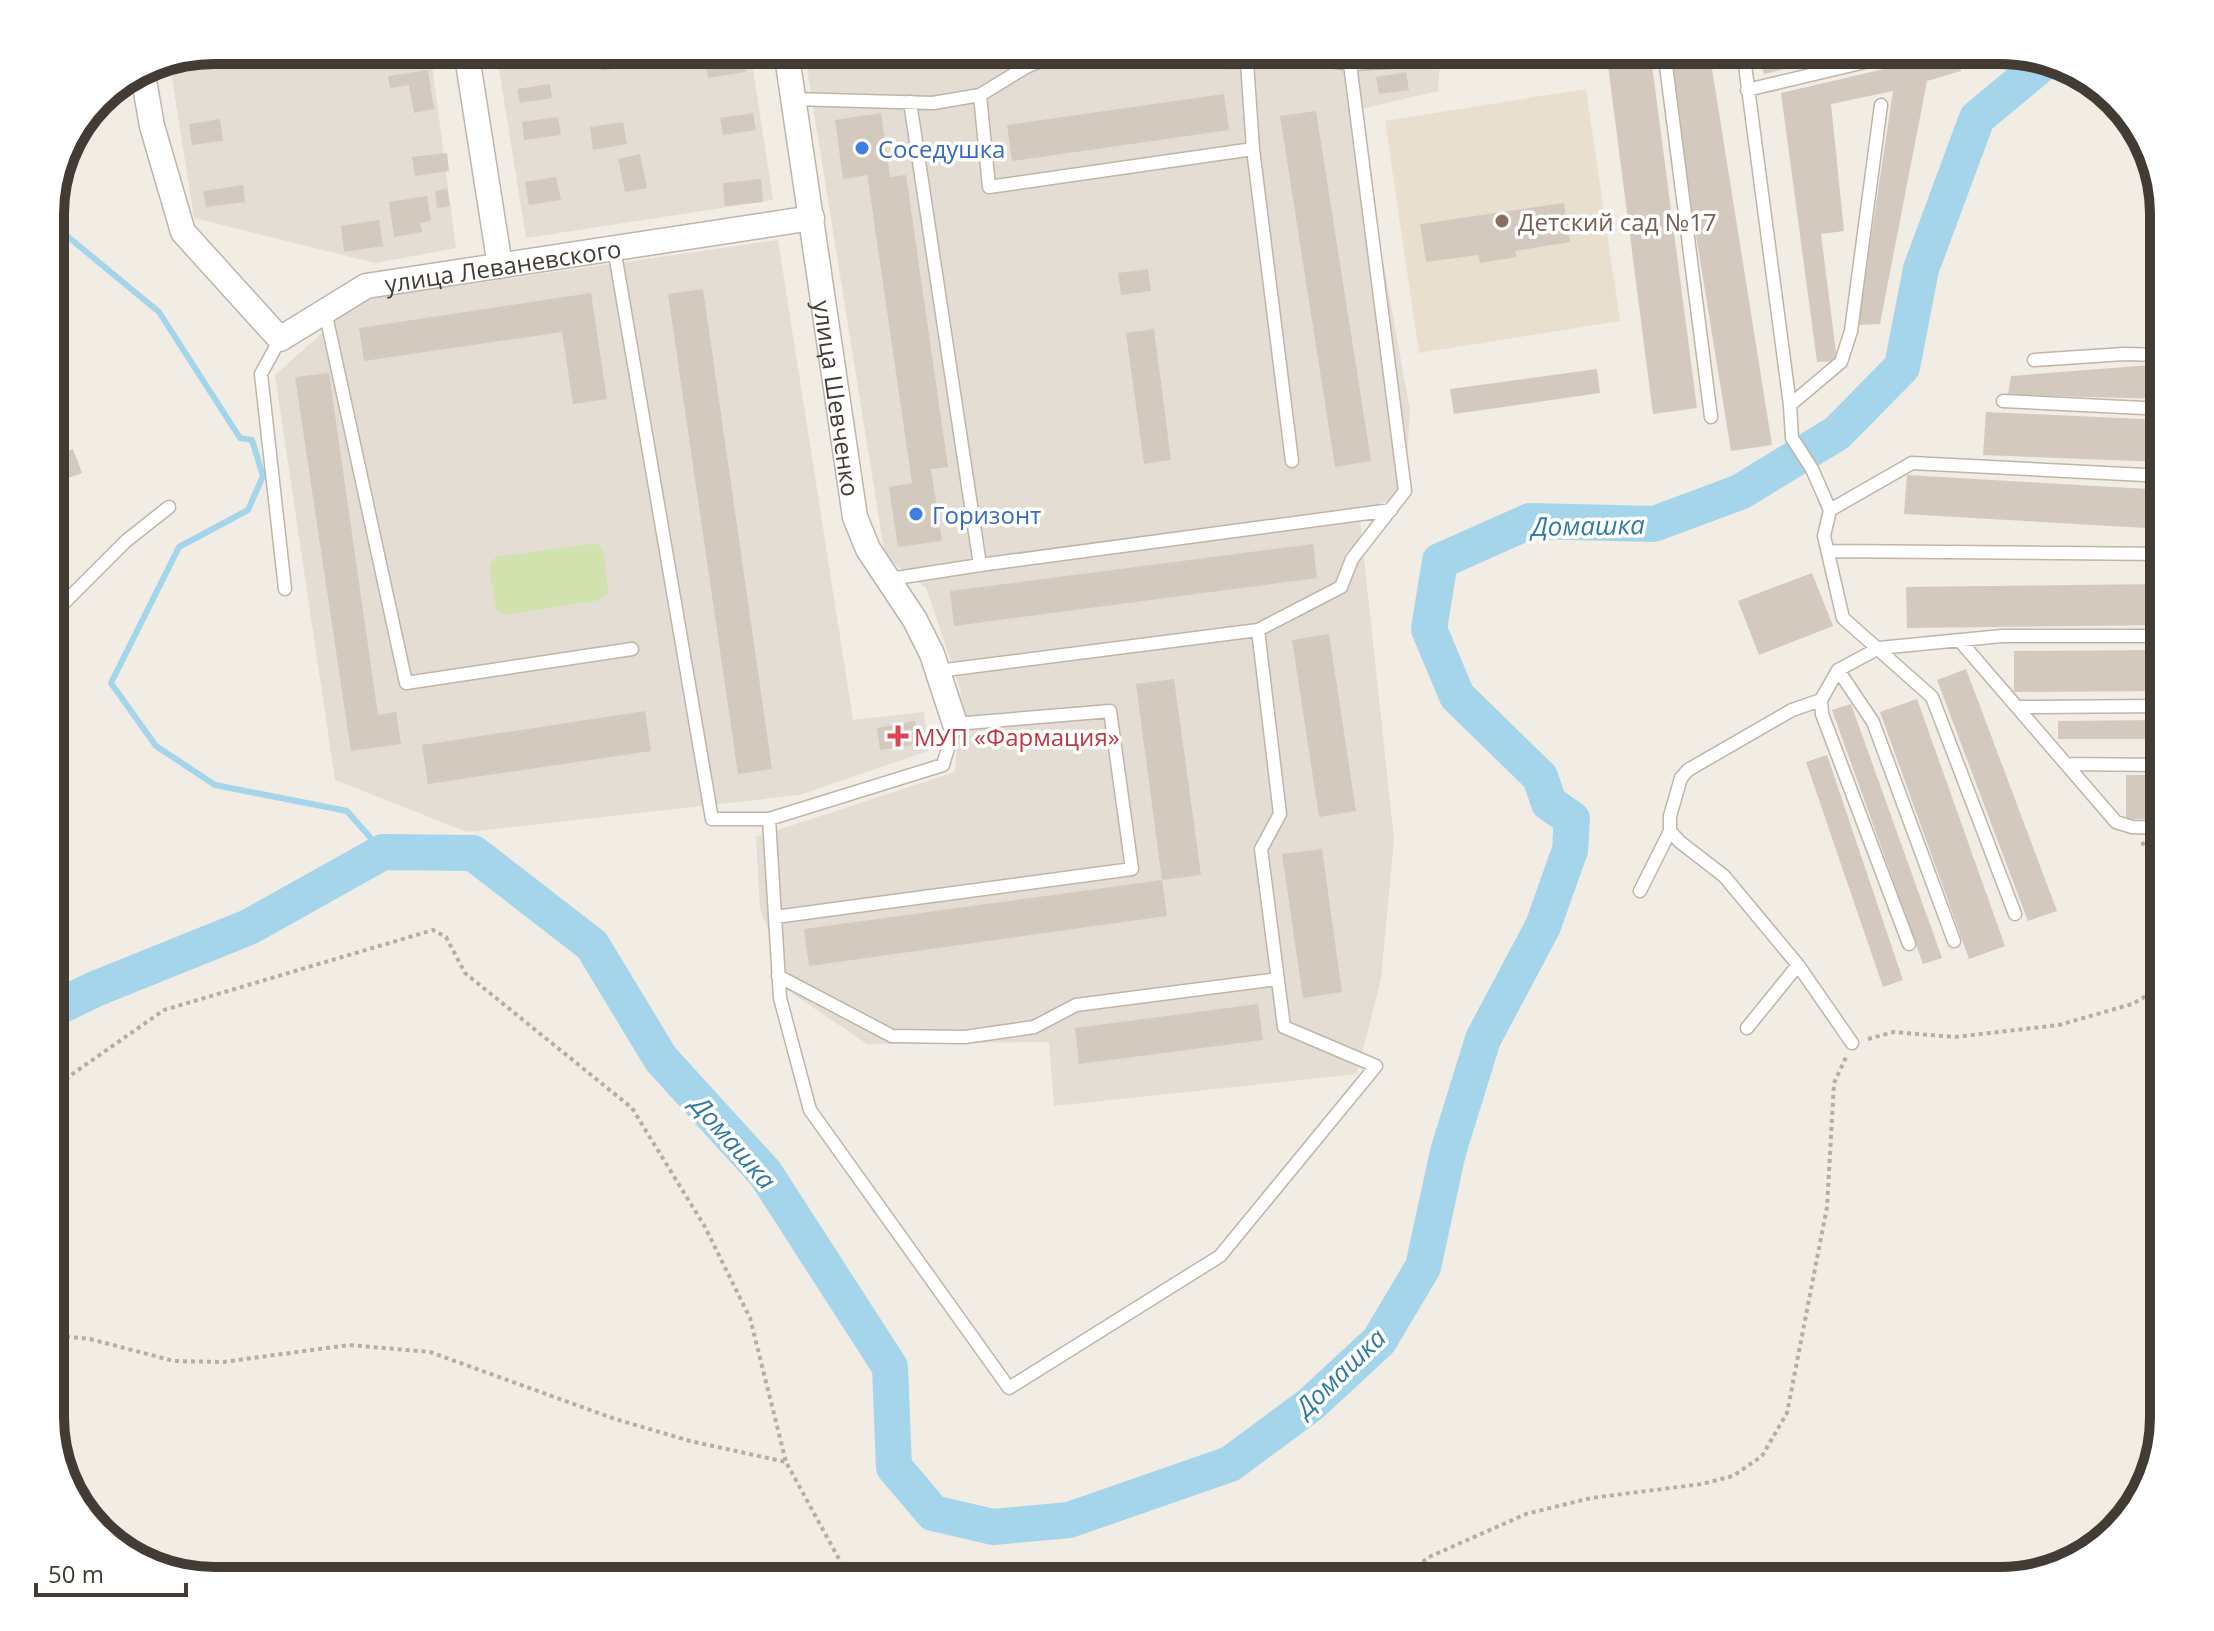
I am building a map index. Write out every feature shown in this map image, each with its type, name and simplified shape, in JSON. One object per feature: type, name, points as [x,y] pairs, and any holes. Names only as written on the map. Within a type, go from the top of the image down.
[{"type":"street","points":[[468,64],[500,266]]},
{"type":"street","name":"улица Шевченко","points":[[788,64],[855,517],[868,549],[915,620],[938,671],[955,724]]},
{"type":"street","points":[[144,81],[152,126],[183,232],[280,339]]},
{"type":"street","name":"улица Леваневского","points":[[280,339],[366,286],[812,218]]},
{"type":"lane","points":[[793,99],[933,103],[980,95],[1033,64]]},
{"type":"lane","points":[[1247,64],[1253,149],[1292,461]]},
{"type":"lane","points":[[938,671],[1258,630],[1341,587],[1352,559],[1405,491],[1350,64]]},
{"type":"lane","points":[[1666,64],[1711,417]]},
{"type":"lane","points":[[1744,64],[1792,438],[1812,469],[1830,510],[1824,536],[1843,618],[1932,697],[2015,914]]},
{"type":"lane","points":[[1747,90],[1857,64]]},
{"type":"lane","points":[[980,95],[989,187],[1253,149]]},
{"type":"lane","points":[[910,102],[980,565]]},
{"type":"lane","points":[[1790,405],[1841,362],[1851,331],[1881,105]]},
{"type":"lane","points":[[614,248],[712,819],[769,819],[943,765],[955,724],[1110,711],[1132,869],[775,917]]},
{"type":"lane","points":[[325,311],[406,683],[632,649]]},
{"type":"lane","points":[[280,339],[261,374],[285,589]]},
{"type":"lane","points":[[2034,360],[2150,355]]},
{"type":"lane","points":[[2003,401],[2150,408]]},
{"type":"lane","points":[[1830,510],[1912,463],[2150,475]]},
{"type":"lane","points":[[64,603],[126,541],[169,507]]},
{"type":"lane","points":[[890,579],[1391,510]]},
{"type":"lane","points":[[1828,551],[2150,554]]},
{"type":"lane","points":[[769,819],[780,998],[810,1110],[1009,1388],[1220,1256],[1376,1066],[1284,1027],[1261,849],[1280,814],[1258,630]]},
{"type":"lane","points":[[1909,944],[1822,714],[1821,700],[1838,670],[1879,648],[2002,636],[2150,636]]},
{"type":"lane","points":[[1960,641],[2116,822],[2150,828]]},
{"type":"lane","points":[[1838,670],[1873,722],[1954,941]]},
{"type":"lane","points":[[1640,891],[1670,831],[1670,816],[1681,778],[1688,770],[1792,710],[1821,700]]},
{"type":"lane","points":[[2017,707],[2150,706]]},
{"type":"lane","points":[[2066,764],[2150,765]]},
{"type":"lane","points":[[1670,831],[1724,876],[1798,965],[1852,1043]]},
{"type":"lane","points":[[1747,1028],[1798,965]]},
{"type":"lane","points":[[778,976],[892,1036],[965,1037],[1034,1027],[1076,1005],[1278,979]]},
{"type":"path","points":[[2132,827],[2150,855]]},
{"type":"path","points":[[64,1078],[164,1010],[433,930],[446,937],[465,973],[632,1108],[705,1227],[750,1318],[786,1462],[843,1567]]},
{"type":"path","points":[[1416,1567],[1429,1557],[1526,1514],[1591,1498],[1702,1484],[1733,1476],[1762,1456],[1787,1413],[1827,1207],[1834,1083],[1852,1043],[1894,1032],[1955,1037],[2059,1025],[2132,1004],[2150,994]]},
{"type":"path","points":[[64,1090],[68,1077]]},
{"type":"path","points":[[64,1336],[90,1339],[174,1361],[223,1362],[349,1345],[430,1352],[615,1419],[690,1441],[786,1462]]},
{"type":"shaded area","points":[[204,64],[432,64],[456,248],[375,263],[194,218],[171,71]]},
{"type":"shaded area","points":[[498,64],[752,64],[773,200],[526,238]]},
{"type":"shaded area","points":[[806,64],[1440,64],[1438,91],[1356,110],[1410,411],[1404,496],[1359,511],[1394,839],[1381,979],[1357,1074],[1054,1106],[1049,1042],[867,1044],[793,994],[760,909],[756,837],[955,772],[961,691],[926,588],[885,556]]},
{"type":"shaded area","name":"Детский сад №17","points":[[1586,89],[1620,321],[1419,353],[1385,121]]},
{"type":"shaded area","points":[[778,240],[853,720],[924,712],[928,751],[799,795],[467,832],[335,780],[275,375],[359,300]]},
{"type":"green space","points":[[597,543],[604,552],[608,593],[600,600],[504,615],[496,609],[489,565],[496,557]]},
{"type":"building","points":[[600,64],[626,64],[627,67],[601,71]]},
{"type":"building","points":[[706,64],[745,64],[746,72],[708,78]]},
{"type":"building","points":[[1608,64],[1652,64],[1697,408],[1653,414]]},
{"type":"building","points":[[1668,64],[1711,64],[1772,445],[1731,451]]},
{"type":"building","points":[[1762,64],[1806,64],[1764,74]]},
{"type":"building","points":[[1905,64],[1960,64],[1961,71],[1927,81],[1880,324],[1858,325],[1893,91],[1831,104],[1844,231],[1821,234],[1837,361],[1817,362],[1781,93]]},
{"type":"building","points":[[428,70],[434,109],[414,113],[409,85],[390,88],[388,76]]},
{"type":"building","points":[[1406,72],[1409,90],[1379,94],[1376,77]]},
{"type":"building","points":[[550,84],[552,98],[520,103],[517,89]]},
{"type":"building","points":[[1224,94],[1229,130],[1012,161],[1007,125]]},
{"type":"building","points":[[1316,111],[1371,461],[1335,467],[1280,116]]},
{"type":"building","points":[[753,113],[756,130],[723,135],[720,118]]},
{"type":"building","points":[[881,113],[890,177],[906,175],[948,467],[931,469],[942,541],[898,547],[889,487],[912,483],[868,175],[843,179],[835,120]]},
{"type":"building","points":[[558,117],[561,135],[524,140],[522,122]]},
{"type":"building","points":[[220,119],[223,141],[192,145],[189,124]]},
{"type":"building","points":[[623,122],[627,144],[593,150],[590,127]]},
{"type":"building","points":[[447,153],[449,171],[415,176],[412,157]]},
{"type":"building","points":[[640,154],[647,188],[625,192],[618,159]]},
{"type":"building","points":[[556,177],[561,200],[529,205],[525,182]]},
{"type":"building","points":[[761,179],[763,202],[725,206],[723,183]]},
{"type":"building","points":[[243,185],[245,202],[206,207],[203,191]]},
{"type":"building","points":[[447,189],[450,206],[437,208],[435,191]]},
{"type":"building","points":[[427,196],[431,221],[420,223],[422,232],[394,237],[389,202]]},
{"type":"building","points":[[1564,203],[1570,242],[1515,251],[1517,257],[1480,263],[1478,255],[1426,262],[1420,224]]},
{"type":"building","points":[[379,220],[383,246],[344,252],[341,226]]},
{"type":"building","points":[[1148,269],[1151,291],[1121,295],[1118,273]]},
{"type":"building","points":[[703,289],[772,769],[738,774],[668,294]]},
{"type":"building","points":[[591,293],[607,399],[573,404],[562,332],[364,361],[359,328]]},
{"type":"building","points":[[1154,329],[1171,460],[1144,464],[1126,333]]},
{"type":"building","points":[[2150,365],[2150,399],[2008,395],[2011,376]]},
{"type":"building","points":[[1597,369],[1600,393],[1454,414],[1450,389]]},
{"type":"building","points":[[329,373],[378,715],[396,712],[401,744],[351,751],[295,377]]},
{"type":"building","points":[[1986,412],[2150,419],[2150,461],[1983,455]]},
{"type":"building","points":[[73,449],[82,473],[64,480],[64,452]]},
{"type":"building","points":[[1907,475],[2150,489],[2150,528],[1904,514]]},
{"type":"building","points":[[1313,544],[1317,578],[954,626],[950,591]]},
{"type":"building","points":[[1812,573],[1833,626],[1759,655],[1738,601]]},
{"type":"building","points":[[2150,584],[2150,625],[1907,628],[1906,587]]},
{"type":"building","points":[[1329,634],[1356,811],[1319,817],[1292,640]]},
{"type":"building","points":[[2150,650],[2150,691],[2014,692],[2014,651]]},
{"type":"building","points":[[1966,669],[2057,911],[2028,921],[1937,680]]},
{"type":"building","points":[[1174,679],[1201,875],[1162,880],[1136,684]]},
{"type":"building","points":[[1917,699],[2005,946],[1969,959],[1880,712]]},
{"type":"building","points":[[1851,704],[1942,958],[1923,964],[1832,710]]},
{"type":"building","points":[[645,711],[651,751],[428,784],[422,745]]},
{"type":"building","points":[[2150,720],[2150,739],[2058,739],[2058,721]]},
{"type":"building","name":"МУП «Фармация»","points":[[915,721],[919,744],[880,750],[877,728]]},
{"type":"building","points":[[1827,755],[1903,980],[1883,987],[1806,762]]},
{"type":"building","points":[[2126,775],[2150,775],[2150,819],[2126,819]]},
{"type":"building","points":[[1322,849],[1342,992],[1303,998],[1282,854]]},
{"type":"building","points":[[1162,880],[1167,916],[809,966],[804,929]]},
{"type":"building","points":[[1258,1004],[1263,1040],[1079,1064],[1075,1028]]},
{"type":"waterway","name":"Домашка","points":[[64,1004],[249,927],[383,852],[473,853],[592,945],[661,1059],[765,1173],[890,1367],[894,1467],[933,1513],[993,1527],[1069,1520],[1230,1464],[1311,1404],[1379,1341],[1423,1267],[1448,1152],[1483,1039],[1543,926],[1570,850],[1572,819],[1549,803],[1540,777],[1457,696],[1429,629],[1440,561],[1530,521],[1654,524],[1740,492],[1837,433],[1902,367],[1921,269],[1977,118],[2037,69]]},
{"type":"waterway","points":[[64,235],[159,312],[240,438],[252,440],[263,476],[248,510],[179,547],[111,683],[156,746],[215,785],[347,811],[383,852]]},
{"type":"place","name":"Соседушка","points":[[862,148]]},
{"type":"place","name":"Детский сад №17","points":[[1502,221]]},
{"type":"place","name":"Горизонт","points":[[916,514]]},
{"type":"place","name":"МУП «Фармация»","points":[[898,736]]}]
